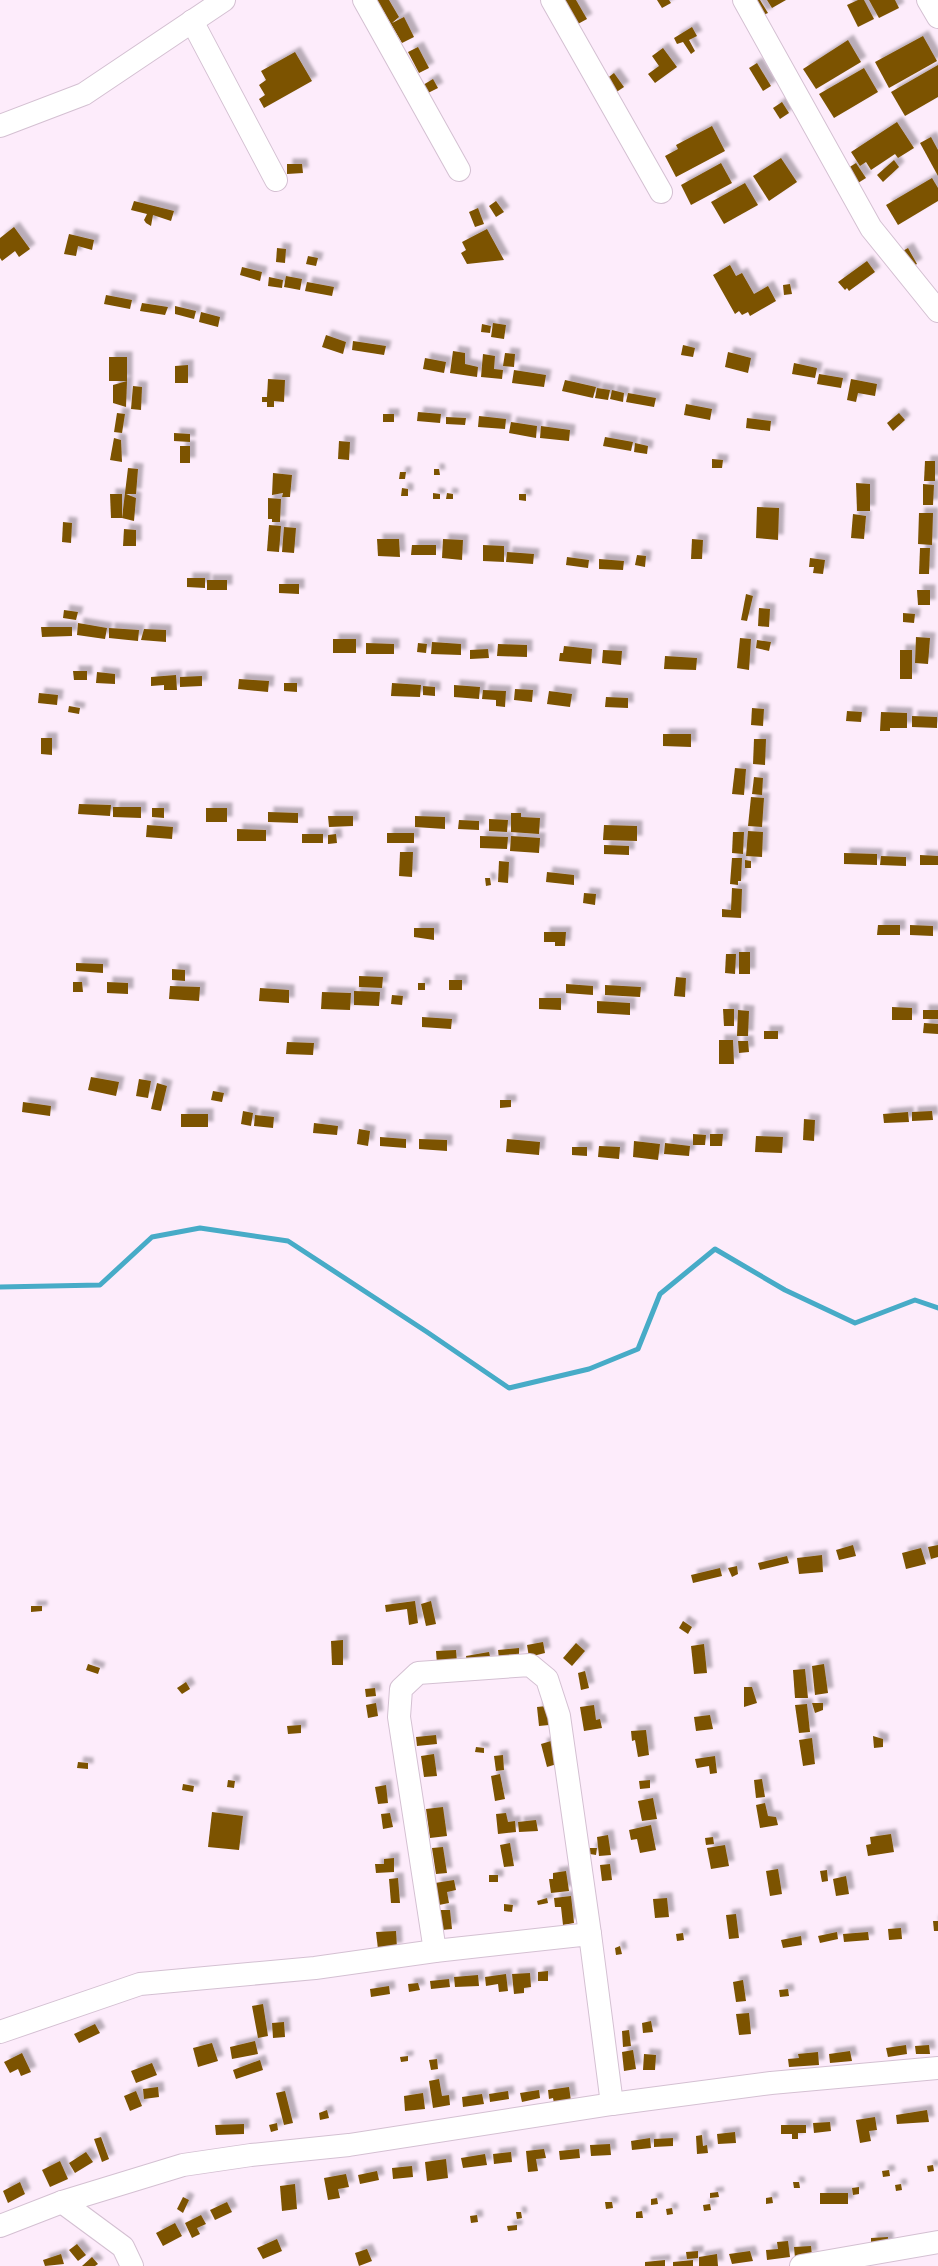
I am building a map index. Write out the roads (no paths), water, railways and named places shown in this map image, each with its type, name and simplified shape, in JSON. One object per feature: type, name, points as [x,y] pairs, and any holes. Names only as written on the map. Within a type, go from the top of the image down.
[{"type":"street","points":[[0,126],[84,94],[224,0]]},
{"type":"street","points":[[364,0],[459,170]]},
{"type":"street","points":[[552,0],[661,192]]},
{"type":"street","points":[[744,0],[871,228],[938,311]]},
{"type":"street","points":[[928,0],[938,17]]},
{"type":"street","points":[[192,21],[276,180]]},
{"type":"street","points":[[435,1951],[399,1717],[401,1689],[418,1673],[530,1665],[547,1679],[559,1716],[612,2104]]},
{"type":"street","points":[[0,2032],[140,1984],[315,1968],[435,1951],[590,1934]]},
{"type":"street","points":[[0,2226],[62,2202],[183,2165],[349,2145],[612,2104],[771,2083],[938,2068]]},
{"type":"street","points":[[62,2202],[123,2247],[132,2266]]},
{"type":"street","points":[[801,2266],[938,2242]]},
{"type":"waterway","points":[[0,1287],[100,1285],[152,1237],[200,1228],[288,1241],[509,1388],[589,1369],[638,1349],[660,1294],[715,1249],[785,1290],[855,1323],[915,1300],[938,1308]]}]
